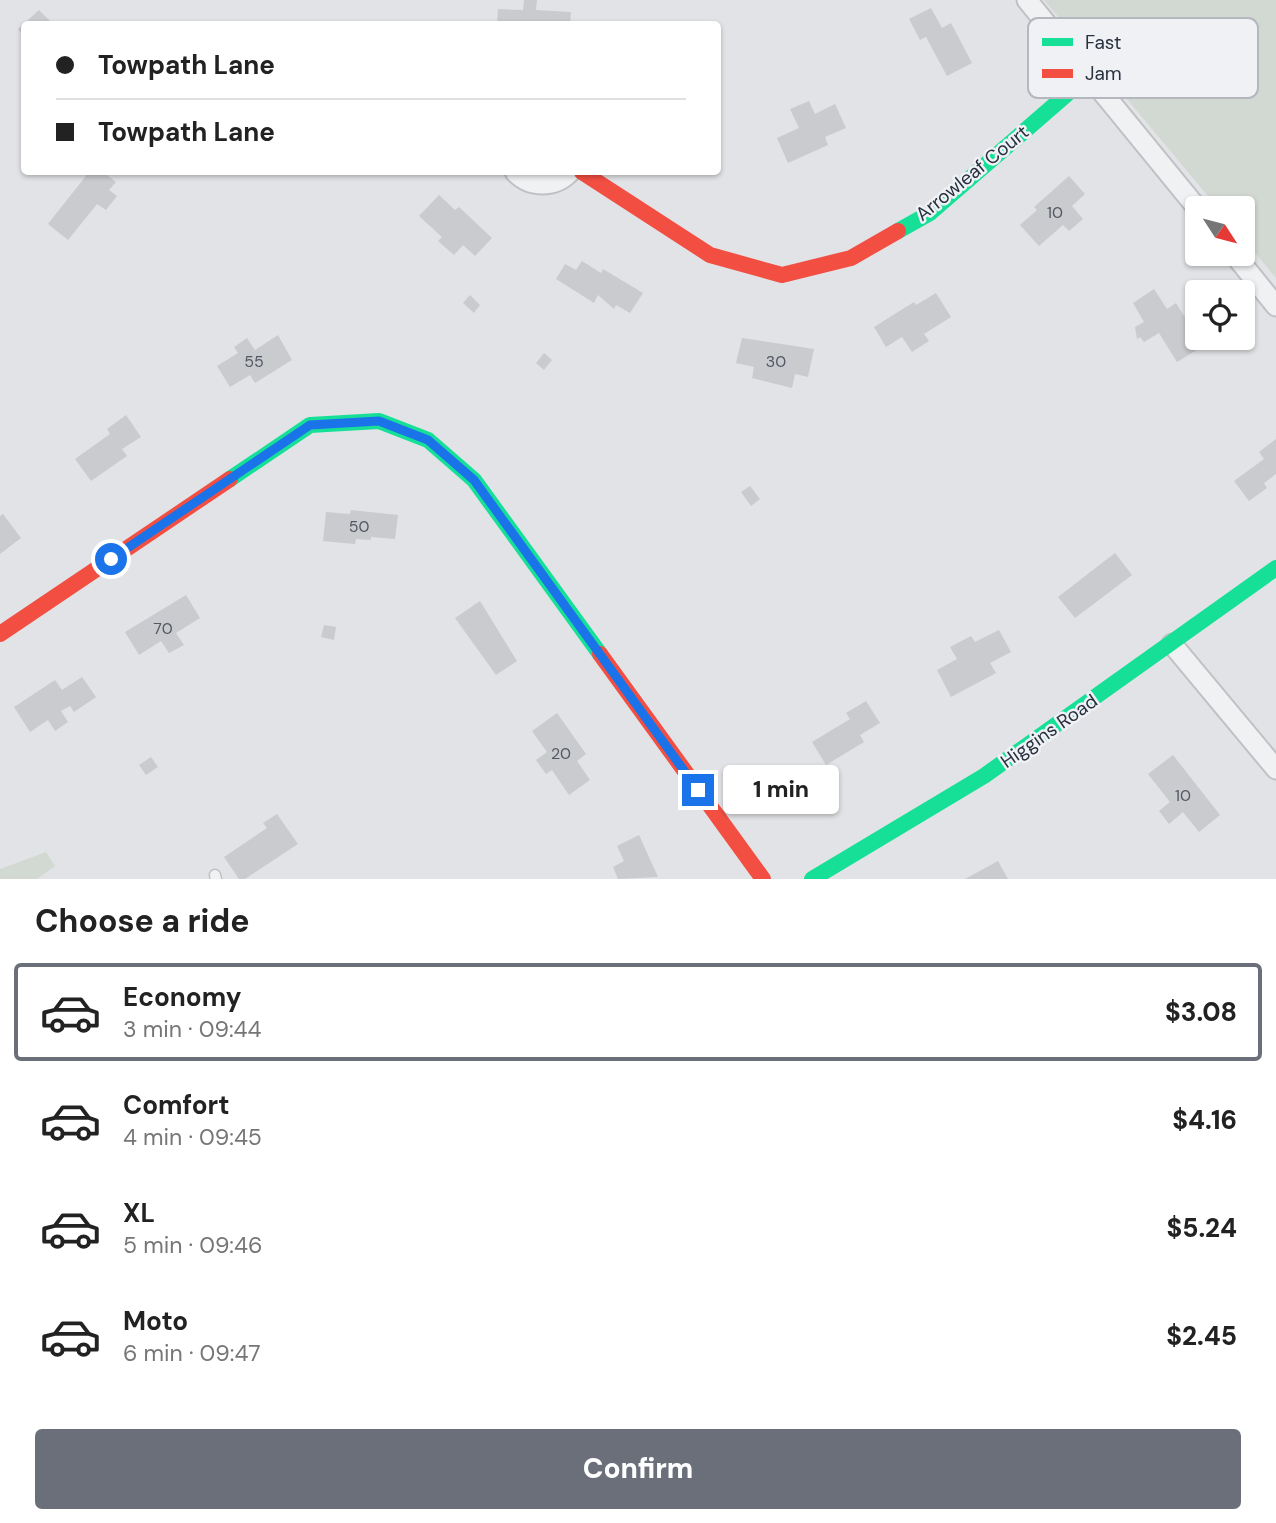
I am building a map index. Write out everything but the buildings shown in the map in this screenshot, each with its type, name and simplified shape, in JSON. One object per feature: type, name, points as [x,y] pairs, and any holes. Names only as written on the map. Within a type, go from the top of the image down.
[{"type":"street","points":[[1027,0],[1042,18]]},
{"type":"street","name":"Arrowleaf Court","points":[[588,175],[710,255],[782,275],[851,258],[930,213],[1062,98]]},
{"type":"street","points":[[1108,98],[1187,196]]},
{"type":"street","points":[[520,175],[530,182],[542,184],[555,182],[566,175]]},
{"type":"street","points":[[1244,266],[1276,306]]},
{"type":"street","points":[[0,634],[310,425],[379,421],[428,440],[474,480],[763,879]]},
{"type":"street","name":"Higgins Road","points":[[812,879],[984,776],[1276,568]]},
{"type":"street","points":[[1172,644],[1276,769]]},
{"type":"shaded area","points":[[1044,0],[1276,0],[1276,278],[1255,253],[1255,196],[1208,196],[1126,98],[1258,98],[1258,18],[1059,18]]},
{"type":"shaded area","points":[[46,852],[55,866],[37,879],[0,879],[0,869]]},
{"type":"traffic: fast","points":[[898,231],[930,213],[1062,98]]},
{"type":"traffic: fast","points":[[230,479],[310,425],[379,421],[428,440],[474,480],[600,654]]},
{"type":"traffic: fast","points":[[812,879],[984,776],[1276,568]]},
{"type":"traffic: jam","points":[[587,175],[710,255],[782,275],[851,258],[898,231]]},
{"type":"traffic: jam","points":[[0,634],[230,479]]},
{"type":"traffic: jam","points":[[600,654],[763,879]]},
{"type":"route","points":[[111,559],[310,425],[379,421],[428,440],[474,480],[698,790]]}]
